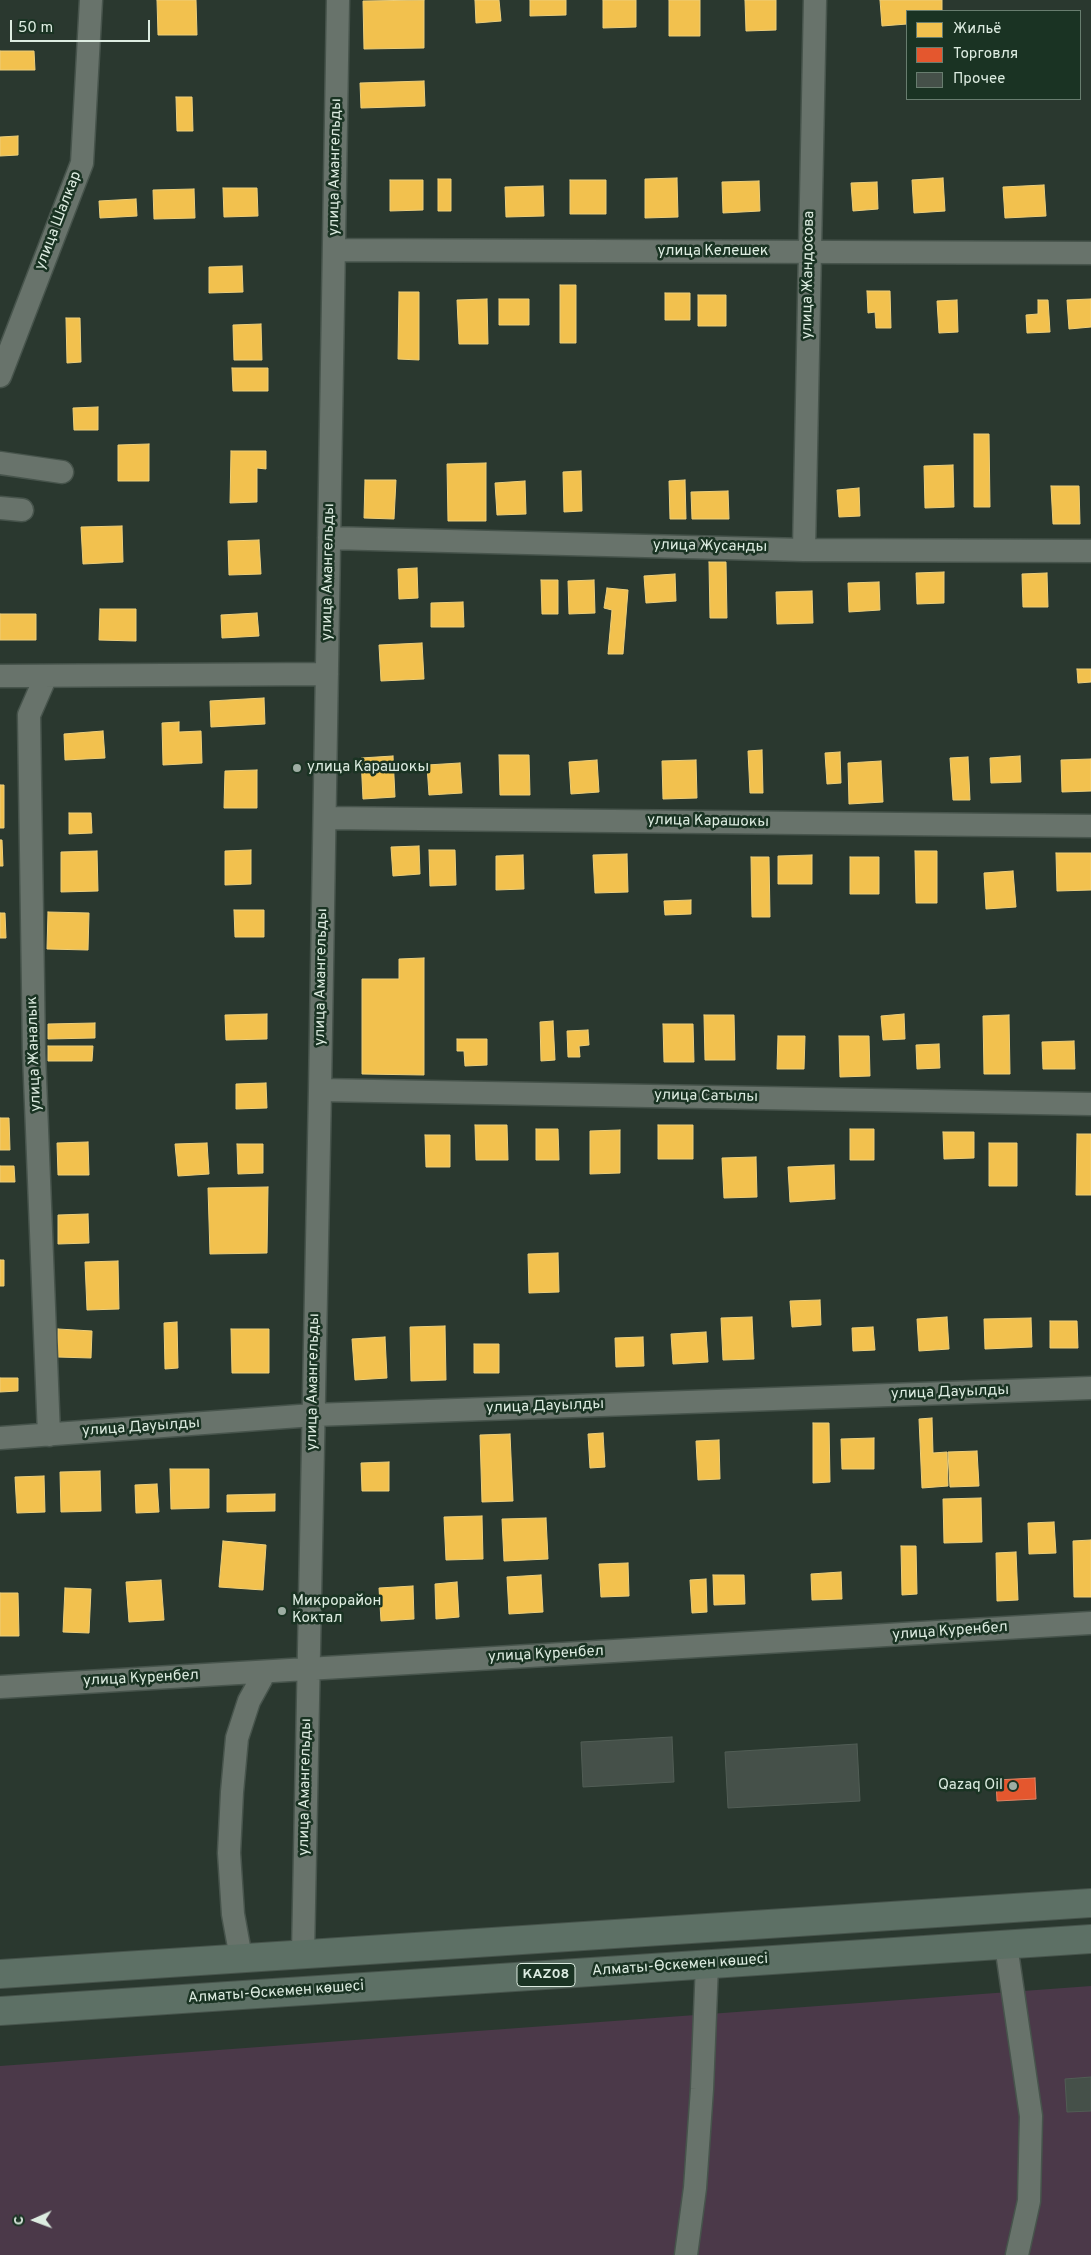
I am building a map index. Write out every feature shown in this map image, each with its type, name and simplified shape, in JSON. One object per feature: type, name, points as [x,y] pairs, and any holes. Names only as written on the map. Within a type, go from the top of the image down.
[{"type":"highway","points":[[0,1974],[1091,1903]]},
{"type":"highway","points":[[813,1921],[814,1957]]},
{"type":"highway","name":"Алматы-Өскемен көшесі","points":[[0,2011],[1091,1939]]},
{"type":"highway","points":[[252,1958],[266,1993]]},
{"type":"street","name":"улица Шалкар","points":[[0,376],[82,163],[91,0]]},
{"type":"street","name":"улица Амангельды","points":[[303,1954],[325,818],[338,0]]},
{"type":"street","name":"улица Жандосова","points":[[804,550],[815,0]]},
{"type":"street","name":"улица Келешек","points":[[335,250],[1091,253]]},
{"type":"street","points":[[0,463],[62,472]]},
{"type":"street","name":"улица Жусанды","points":[[330,538],[804,550],[1091,551]]},
{"type":"street","points":[[0,676],[327,674]]},
{"type":"street","name":"улица Жаналык","points":[[46,676],[29,714],[34,1053],[49,1435]]},
{"type":"street","name":"улица Карашокы","points":[[325,818],[1091,826]]},
{"type":"street","name":"улица Сатылы","points":[[320,1090],[1091,1104]]},
{"type":"street","name":"улица Дауылды","points":[[0,1438],[313,1415],[1091,1388]]},
{"type":"street","name":"улица Куренбел","points":[[0,1687],[1091,1623]]},
{"type":"street","points":[[252,1958],[233,1914],[229,1853],[237,1738],[249,1701],[265,1672]]},
{"type":"street","points":[[1006,1944],[1031,2116],[1029,2201],[1017,2255]]},
{"type":"street","points":[[686,2255],[694,2188],[700,2109],[707,1964]]},
{"type":"shaded area","points":[[1091,1986],[1091,2255],[0,2255],[0,2066]]},
{"type":"building: Жильё","points":[[157,0],[196,0],[197,35],[158,35]]},
{"type":"building: Жильё","points":[[424,0],[424,48],[364,49],[363,1]]},
{"type":"building: Жильё","points":[[475,0],[499,0],[501,21],[476,23]]},
{"type":"building: Жильё","points":[[530,0],[566,0],[566,15],[530,16]]},
{"type":"building: Жильё","points":[[603,0],[636,0],[636,27],[603,28]]},
{"type":"building: Жильё","points":[[669,0],[700,0],[700,36],[669,36]]},
{"type":"building: Жильё","points":[[745,0],[776,0],[776,30],[746,31]]},
{"type":"building: Жильё","points":[[880,0],[942,0],[942,10],[906,10],[906,24],[882,26]]},
{"type":"building: Жильё","points":[[0,51],[34,51],[35,70],[0,70]]},
{"type":"building: Жильё","points":[[424,81],[425,106],[361,108],[360,83]]},
{"type":"building: Жильё","points":[[176,97],[192,97],[193,131],[177,131]]},
{"type":"building: Жильё","points":[[18,136],[18,155],[0,156],[0,137]]},
{"type":"building: Жильё","points":[[677,178],[678,217],[645,218],[645,179]]},
{"type":"building: Жильё","points":[[943,178],[945,211],[914,213],[912,180]]},
{"type":"building: Жильё","points":[[438,179],[451,179],[451,211],[438,211]]},
{"type":"building: Жильё","points":[[390,180],[423,180],[423,210],[390,211]]},
{"type":"building: Жильё","points":[[570,180],[606,180],[606,214],[570,214]]},
{"type":"building: Жильё","points":[[759,181],[760,211],[723,213],[722,182]]},
{"type":"building: Жильё","points":[[877,182],[878,209],[853,211],[851,183]]},
{"type":"building: Жильё","points":[[1044,185],[1046,216],[1005,218],[1003,187]]},
{"type":"building: Жильё","points":[[543,186],[544,216],[506,217],[505,187]]},
{"type":"building: Жильё","points":[[223,188],[257,188],[258,216],[224,217]]},
{"type":"building: Жильё","points":[[194,189],[195,218],[154,219],[153,190]]},
{"type":"building: Жильё","points":[[136,199],[137,216],[100,218],[99,201]]},
{"type":"building: Жильё","points":[[242,266],[243,292],[209,293],[209,267]]},
{"type":"building: Жильё","points":[[560,285],[576,285],[576,343],[560,343]]},
{"type":"building: Жильё","points":[[867,291],[890,291],[891,328],[876,328],[875,312],[868,313]]},
{"type":"building: Жильё","points":[[399,292],[419,292],[419,360],[398,359]]},
{"type":"building: Жильё","points":[[665,293],[690,293],[690,320],[665,320]]},
{"type":"building: Жильё","points":[[698,295],[726,295],[726,326],[698,326]]},
{"type":"building: Жильё","points":[[487,299],[488,344],[459,344],[457,300]]},
{"type":"building: Жильё","points":[[499,299],[529,299],[529,325],[499,325]]},
{"type":"building: Жильё","points":[[1091,299],[1091,327],[1069,329],[1067,300]]},
{"type":"building: Жильё","points":[[957,300],[958,332],[939,333],[937,301]]},
{"type":"building: Жильё","points":[[1038,300],[1048,300],[1050,332],[1027,333],[1026,315],[1038,314]]},
{"type":"building: Жильё","points":[[66,318],[80,318],[81,362],[67,363]]},
{"type":"building: Жильё","points":[[261,324],[262,360],[234,360],[233,325]]},
{"type":"building: Жильё","points":[[232,368],[268,368],[268,391],[233,391]]},
{"type":"building: Жильё","points":[[98,407],[98,430],[74,430],[73,408]]},
{"type":"building: Жильё","points":[[974,434],[989,434],[990,507],[974,507]]},
{"type":"building: Жильё","points":[[149,444],[149,481],[118,481],[118,445]]},
{"type":"building: Жильё","points":[[231,451],[266,451],[266,469],[257,468],[257,502],[230,503]]},
{"type":"building: Жильё","points":[[486,463],[486,521],[448,521],[447,464]]},
{"type":"building: Жильё","points":[[953,465],[954,507],[925,508],[924,466]]},
{"type":"building: Жильё","points":[[581,471],[582,511],[564,512],[563,472]]},
{"type":"building: Жильё","points":[[365,480],[396,480],[394,519],[364,518]]},
{"type":"building: Жильё","points":[[685,480],[686,519],[670,519],[669,481]]},
{"type":"building: Жильё","points":[[525,481],[526,514],[497,515],[495,483]]},
{"type":"building: Жильё","points":[[1051,486],[1079,486],[1080,524],[1053,524]]},
{"type":"building: Жильё","points":[[859,488],[860,516],[839,517],[837,490]]},
{"type":"building: Жильё","points":[[728,491],[729,519],[692,519],[691,492]]},
{"type":"building: Жильё","points":[[122,526],[123,562],[83,564],[81,527]]},
{"type":"building: Жильё","points":[[259,540],[261,574],[229,575],[228,541]]},
{"type":"building: Жильё","points":[[709,562],[726,562],[727,618],[710,618]]},
{"type":"building: Жильё","points":[[417,568],[418,598],[399,599],[398,569]]},
{"type":"building: Жильё","points":[[944,572],[944,603],[917,604],[916,573]]},
{"type":"building: Жильё","points":[[1047,573],[1048,607],[1023,607],[1022,574]]},
{"type":"building: Жильё","points":[[675,574],[676,601],[646,603],[644,576]]},
{"type":"building: Жильё","points":[[541,580],[558,580],[558,614],[542,614]]},
{"type":"building: Жильё","points":[[594,580],[595,613],[569,614],[568,581]]},
{"type":"building: Жильё","points":[[879,582],[880,610],[849,612],[848,583]]},
{"type":"building: Жильё","points":[[607,588],[628,590],[623,654],[608,654],[612,610],[604,608]]},
{"type":"building: Жильё","points":[[812,591],[813,623],[777,624],[776,592]]},
{"type":"building: Жильё","points":[[463,602],[464,627],[431,627],[431,603]]},
{"type":"building: Жильё","points":[[100,609],[136,609],[136,641],[99,640]]},
{"type":"building: Жильё","points":[[257,613],[259,636],[222,638],[221,615]]},
{"type":"building: Жильё","points":[[0,614],[36,614],[36,640],[0,640]]},
{"type":"building: Жильё","points":[[422,643],[424,679],[381,681],[379,645]]},
{"type":"building: Жильё","points":[[1077,669],[1091,669],[1091,682],[1078,683]]},
{"type":"building: Жильё","points":[[264,698],[265,724],[211,727],[210,701]]},
{"type":"building: Жильё","points":[[179,722],[179,732],[201,731],[202,763],[163,765],[162,723]]},
{"type":"building: Жильё","points":[[103,731],[105,758],[65,760],[64,734]]},
{"type":"building: Жильё","points":[[762,750],[763,793],[750,793],[748,751]]},
{"type":"building: Жильё","points":[[840,752],[841,783],[827,784],[825,753]]},
{"type":"building: Жильё","points":[[499,755],[529,755],[530,795],[500,795]]},
{"type":"building: Жильё","points":[[393,756],[395,797],[363,799],[361,758]]},
{"type":"building: Жильё","points":[[1020,756],[1021,782],[991,783],[990,758]]},
{"type":"building: Жильё","points":[[968,757],[970,800],[953,800],[950,758]]},
{"type":"building: Жильё","points":[[1091,759],[1091,791],[1062,792],[1061,760]]},
{"type":"building: Жильё","points":[[597,760],[599,792],[571,794],[569,762]]},
{"type":"building: Жильё","points":[[696,760],[697,798],[663,799],[662,761]]},
{"type":"building: Жильё","points":[[881,761],[883,802],[849,804],[848,763]]},
{"type":"building: Жильё","points":[[460,763],[462,793],[429,795],[427,765]]},
{"type":"building: Жильё","points":[[257,770],[257,808],[224,808],[225,771]]},
{"type":"building: Жильё","points":[[0,785],[4,785],[4,828],[0,828]]},
{"type":"building: Жильё","points":[[69,813],[91,813],[92,833],[69,834]]},
{"type":"building: Жильё","points":[[0,840],[2,840],[3,866],[0,866]]},
{"type":"building: Жильё","points":[[419,846],[420,874],[393,876],[391,847]]},
{"type":"building: Жильё","points":[[251,850],[251,884],[225,885],[225,851]]},
{"type":"building: Жильё","points":[[429,850],[455,850],[456,885],[430,886]]},
{"type":"building: Жильё","points":[[97,851],[98,891],[61,892],[61,852]]},
{"type":"building: Жильё","points":[[915,851],[937,851],[937,903],[916,903]]},
{"type":"building: Жильё","points":[[1056,853],[1091,853],[1091,890],[1057,891]]},
{"type":"building: Жильё","points":[[627,854],[628,892],[595,893],[593,855]]},
{"type":"building: Жильё","points":[[523,855],[524,889],[496,890],[496,856]]},
{"type":"building: Жильё","points":[[812,855],[812,884],[778,884],[778,856]]},
{"type":"building: Жильё","points":[[751,857],[769,857],[770,917],[752,917]]},
{"type":"building: Жильё","points":[[850,857],[879,857],[879,894],[850,894]]},
{"type":"building: Жильё","points":[[1013,871],[1016,907],[986,909],[984,873]]},
{"type":"building: Жильё","points":[[691,900],[691,914],[665,915],[664,901]]},
{"type":"building: Жильё","points":[[234,910],[264,910],[264,937],[235,937]]},
{"type":"building: Жильё","points":[[48,912],[89,913],[88,950],[47,949]]},
{"type":"building: Жильё","points":[[0,913],[5,913],[6,938],[0,938]]},
{"type":"building: Жильё","points":[[424,958],[424,1075],[362,1074],[362,979],[399,979],[399,959]]},
{"type":"building: Жильё","points":[[267,1014],[267,1039],[226,1040],[225,1015]]},
{"type":"building: Жильё","points":[[904,1014],[905,1039],[883,1040],[881,1016]]},
{"type":"building: Жильё","points":[[704,1015],[734,1015],[735,1060],[705,1060]]},
{"type":"building: Жильё","points":[[1009,1015],[1010,1074],[984,1074],[983,1016]]},
{"type":"building: Жильё","points":[[553,1021],[555,1060],[541,1061],[540,1022]]},
{"type":"building: Жильё","points":[[95,1023],[95,1038],[48,1039],[48,1024]]},
{"type":"building: Жильё","points":[[663,1024],[693,1024],[694,1062],[664,1062]]},
{"type":"building: Жильё","points":[[588,1030],[589,1045],[579,1046],[580,1057],[568,1057],[567,1031]]},
{"type":"building: Жильё","points":[[778,1036],[805,1036],[804,1069],[777,1069]]},
{"type":"building: Жильё","points":[[839,1036],[869,1036],[870,1076],[840,1077]]},
{"type":"building: Жильё","points":[[457,1039],[487,1039],[487,1065],[465,1066],[464,1051],[457,1051]]},
{"type":"building: Жильё","points":[[1074,1041],[1075,1069],[1043,1069],[1042,1042]]},
{"type":"building: Жильё","points":[[939,1044],[940,1068],[917,1069],[916,1045]]},
{"type":"building: Жильё","points":[[48,1046],[93,1046],[92,1061],[48,1061]]},
{"type":"building: Жильё","points":[[266,1083],[267,1108],[236,1109],[236,1084]]},
{"type":"building: Жильё","points":[[0,1118],[9,1118],[10,1150],[0,1150]]},
{"type":"building: Жильё","points":[[475,1125],[507,1125],[508,1160],[476,1160]]},
{"type":"building: Жильё","points":[[658,1125],[693,1125],[693,1159],[658,1159]]},
{"type":"building: Жильё","points":[[536,1129],[558,1129],[559,1160],[536,1160]]},
{"type":"building: Жильё","points":[[850,1129],[874,1129],[874,1160],[850,1160]]},
{"type":"building: Жильё","points":[[620,1130],[620,1173],[590,1174],[590,1131]]},
{"type":"building: Жильё","points":[[943,1132],[974,1132],[974,1158],[944,1159]]},
{"type":"building: Жильё","points":[[1077,1134],[1091,1134],[1091,1195],[1076,1195]]},
{"type":"building: Жильё","points":[[425,1135],[450,1135],[450,1167],[426,1167]]},
{"type":"building: Жильё","points":[[88,1142],[89,1175],[58,1175],[57,1143]]},
{"type":"building: Жильё","points":[[207,1143],[209,1174],[178,1176],[175,1144]]},
{"type":"building: Жильё","points":[[989,1143],[1017,1143],[1017,1186],[989,1186]]},
{"type":"building: Жильё","points":[[237,1144],[263,1144],[263,1173],[238,1174]]},
{"type":"building: Жильё","points":[[756,1157],[757,1197],[724,1198],[722,1158]]},
{"type":"building: Жильё","points":[[834,1165],[835,1199],[790,1202],[788,1167]]},
{"type":"building: Жильё","points":[[0,1166],[14,1166],[15,1182],[0,1182]]},
{"type":"building: Жильё","points":[[268,1187],[267,1253],[210,1254],[208,1188]]},
{"type":"building: Жильё","points":[[88,1214],[89,1243],[58,1244],[58,1215]]},
{"type":"building: Жильё","points":[[558,1253],[559,1292],[529,1293],[528,1254]]},
{"type":"building: Жильё","points":[[0,1260],[4,1260],[4,1286],[0,1286]]},
{"type":"building: Жильё","points":[[118,1261],[119,1309],[87,1310],[85,1262]]},
{"type":"building: Жильё","points":[[820,1300],[821,1325],[792,1327],[790,1301]]},
{"type":"building: Жильё","points":[[752,1317],[754,1359],[723,1360],[721,1318]]},
{"type":"building: Жильё","points":[[947,1317],[949,1349],[919,1351],[917,1319]]},
{"type":"building: Жильё","points":[[1031,1318],[1032,1347],[985,1349],[984,1319]]},
{"type":"building: Жильё","points":[[1050,1321],[1077,1321],[1078,1348],[1050,1348]]},
{"type":"building: Жильё","points":[[177,1322],[178,1368],[165,1369],[164,1323]]},
{"type":"building: Жильё","points":[[445,1326],[446,1380],[411,1381],[410,1327]]},
{"type":"building: Жильё","points":[[873,1327],[875,1350],[853,1351],[852,1328]]},
{"type":"building: Жильё","points":[[58,1329],[92,1331],[91,1358],[57,1357]]},
{"type":"building: Жильё","points":[[231,1329],[269,1329],[269,1373],[232,1373]]},
{"type":"building: Жильё","points":[[706,1332],[708,1362],[673,1364],[671,1334]]},
{"type":"building: Жильё","points":[[385,1337],[387,1378],[355,1380],[352,1339]]},
{"type":"building: Жильё","points":[[643,1337],[644,1366],[616,1367],[615,1338]]},
{"type":"building: Жильё","points":[[474,1344],[499,1344],[499,1373],[474,1373]]},
{"type":"building: Жильё","points":[[0,1378],[18,1378],[18,1391],[0,1392]]},
{"type":"building: Жильё","points":[[932,1418],[933,1453],[947,1452],[948,1486],[922,1488],[919,1419]]},
{"type":"building: Жильё","points":[[813,1423],[829,1423],[830,1482],[813,1483]]},
{"type":"building: Жильё","points":[[603,1433],[605,1467],[590,1468],[588,1434]]},
{"type":"building: Жильё","points":[[510,1434],[513,1501],[482,1502],[480,1435]]},
{"type":"building: Жильё","points":[[874,1438],[874,1469],[842,1469],[841,1439]]},
{"type":"building: Жильё","points":[[719,1440],[720,1479],[698,1480],[696,1441]]},
{"type":"building: Жильё","points":[[977,1451],[979,1486],[950,1487],[948,1452]]},
{"type":"building: Жильё","points":[[389,1462],[389,1491],[362,1491],[361,1463]]},
{"type":"building: Жильё","points":[[170,1469],[209,1469],[209,1508],[171,1509]]},
{"type":"building: Жильё","points":[[100,1471],[101,1511],[61,1512],[60,1472]]},
{"type":"building: Жильё","points":[[44,1476],[45,1512],[17,1513],[15,1477]]},
{"type":"building: Жильё","points":[[157,1484],[159,1512],[136,1513],[135,1485]]},
{"type":"building: Жильё","points":[[275,1494],[275,1511],[227,1512],[227,1495]]},
{"type":"building: Жильё","points":[[981,1498],[982,1542],[944,1543],[943,1499]]},
{"type":"building: Жильё","points":[[482,1516],[483,1559],[446,1560],[444,1517]]},
{"type":"building: Жильё","points":[[546,1518],[548,1559],[504,1561],[502,1519]]},
{"type":"building: Жильё","points":[[1054,1522],[1056,1553],[1029,1554],[1028,1523]]},
{"type":"building: Жильё","points":[[1091,1540],[1091,1597],[1074,1597],[1073,1541]]},
{"type":"building: Жильё","points":[[223,1541],[266,1545],[263,1590],[219,1587]]},
{"type":"building: Жильё","points":[[901,1546],[916,1546],[917,1594],[902,1595]]},
{"type":"building: Жильё","points":[[1016,1552],[1018,1600],[997,1601],[996,1553]]},
{"type":"building: Жильё","points":[[628,1563],[629,1596],[601,1597],[599,1564]]},
{"type":"building: Жильё","points":[[841,1572],[842,1599],[812,1600],[811,1574]]},
{"type":"building: Жильё","points":[[541,1575],[543,1612],[509,1614],[507,1577]]},
{"type":"building: Жильё","points":[[713,1575],[744,1575],[745,1604],[714,1605]]},
{"type":"building: Жильё","points":[[706,1579],[707,1612],[692,1613],[690,1580]]},
{"type":"building: Жильё","points":[[161,1580],[164,1620],[129,1622],[126,1582]]},
{"type":"building: Жильё","points":[[457,1582],[459,1617],[436,1619],[435,1584]]},
{"type":"building: Жильё","points":[[413,1586],[414,1619],[381,1621],[379,1588]]},
{"type":"building: Жильё","points":[[65,1588],[91,1589],[89,1633],[63,1632]]},
{"type":"building: Жильё","points":[[0,1593],[18,1593],[19,1636],[0,1636]]},
{"type":"building: Торговля","points":[[1035,1778],[1036,1799],[997,1801],[996,1780]]},
{"type":"building: Прочее","points":[[672,1737],[674,1782],[583,1787],[581,1742]]},
{"type":"building: Прочее","points":[[857,1744],[860,1801],[728,1808],[725,1752]]},
{"type":"building: Прочее","points":[[1091,2077],[1091,2111],[1067,2112],[1065,2079]]},
{"type":"place","name":"улица Карашокы","points":[[297,768]]},
{"type":"place","name":"Микрорайон Коктал","points":[[282,1611]]},
{"type":"place","name":"Qazaq Oil","points":[[1013,1786]]}]
